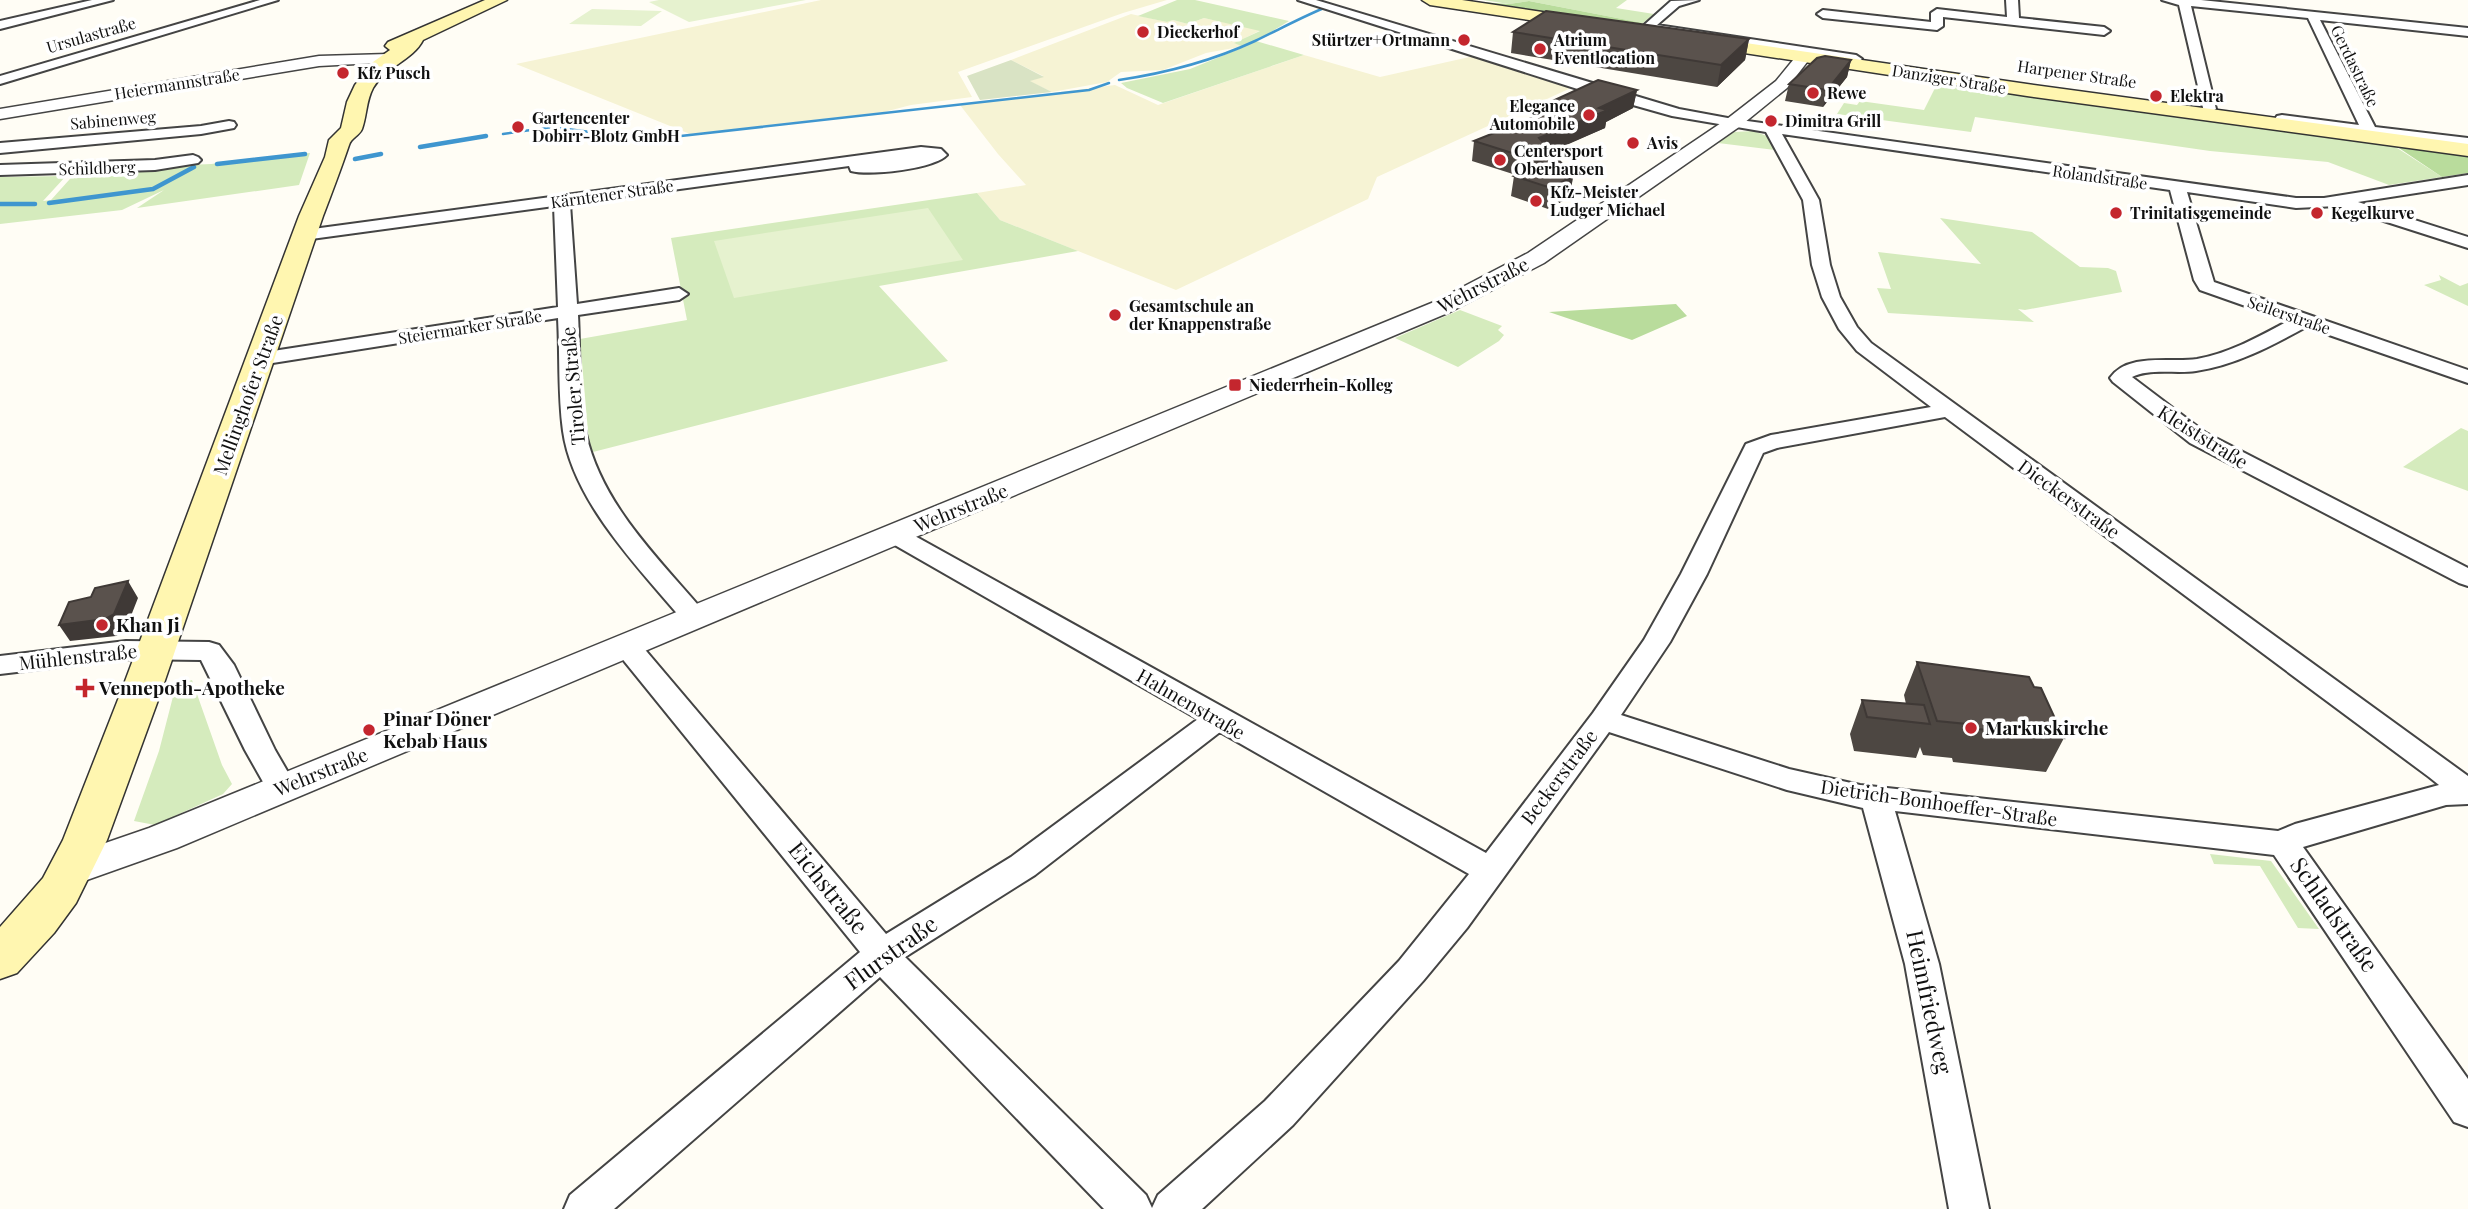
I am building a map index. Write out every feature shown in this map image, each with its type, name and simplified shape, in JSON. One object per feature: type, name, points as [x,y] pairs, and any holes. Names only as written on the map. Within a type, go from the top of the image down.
[{"type":"main road","name":"Mellinghofer Straße","points":[[0,959],[37,920],[60,890],[85,840],[304,235],[336,157],[339,140],[351,130],[356,102],[376,60],[413,43],[415,38],[499,0]]},
{"type":"main road","points":[[1430,0],[1606,27]]},
{"type":"main road","name":"Danziger Straße","points":[[1641,28],[1807,51],[1978,83],[2468,150]]},
{"type":"street","points":[[0,25],[107,0]]},
{"type":"street","name":"Ursulastraße","points":[[0,80],[272,0]]},
{"type":"street","name":"Rolandstraße","points":[[1304,0],[1605,93],[1677,113],[1733,123],[2296,204],[2337,201],[2468,180]]},
{"type":"street","points":[[1653,0],[1675,3],[1693,0]]},
{"type":"street","points":[[1829,0],[1822,18],[1937,26],[1937,13],[1978,18],[2010,8],[2084,15]]},
{"type":"street","points":[[2168,0],[2468,32]]},
{"type":"street","points":[[2184,2],[2209,109]]},
{"type":"street","points":[[1641,28],[1675,3]]},
{"type":"street","points":[[1978,3],[1978,18]]},
{"type":"street","points":[[2010,8],[2104,31]]},
{"type":"street","name":"Gerdastraße","points":[[2312,15],[2369,130]]},
{"type":"street","name":"Wehrstraße","points":[[70,871],[163,838],[1168,423],[1452,302],[1552,247],[1733,123],[1760,103],[1795,69],[1807,51]]},
{"type":"street","name":"Harpener Straße","points":[[1807,51],[1998,80],[2468,143]]},
{"type":"street","name":"Heiermannstraße","points":[[0,113],[303,65],[376,60]]},
{"type":"street","points":[[1978,83],[1998,80]]},
{"type":"street","name":"Sabinenweg","points":[[0,148],[201,130],[229,125]]},
{"type":"street","name":"Dieckerstraße","points":[[1772,129],[1811,200],[1823,276],[1840,314],[1856,338],[1869,351],[2440,769],[2468,793]]},
{"type":"street","name":"Kärntener Straße","points":[[304,235],[920,152]]},
{"type":"street","name":"Schildberg","points":[[0,170],[155,165],[193,160]]},
{"type":"street","name":"Seilerstraße","points":[[2178,188],[2205,284],[2468,377]]},
{"type":"street","name":"Tiroler Straße","points":[[562,200],[574,432],[582,462],[612,516],[695,618]]},
{"type":"street","points":[[2337,201],[2468,243]]},
{"type":"street","name":"Steiermarker Straße","points":[[260,359],[679,294]]},
{"type":"street","name":"Kleiststraße","points":[[2304,320],[2235,356],[2191,366],[2130,370],[2120,378],[2153,407],[2198,438],[2468,578]]},
{"type":"street","name":"Beckerstraße","points":[[1172,1209],[1279,1113],[1352,1035],[1454,918],[1603,720],[1674,611],[1756,447],[1948,410]]},
{"type":"street","name":"Hahnenstraße","points":[[895,535],[1489,870]]},
{"type":"street","name":"Eichstraße","points":[[626,645],[882,954],[1132,1209]]},
{"type":"street","name":"Mühlenstraße","points":[[0,665],[126,650],[156,650]]},
{"type":"street","points":[[156,650],[204,650],[212,654],[282,788]]},
{"type":"street","name":"Flurstraße","points":[[584,1209],[882,954],[1023,866],[1217,719]]},
{"type":"street","name":"Dietrich-Bonhoeffer-Straße","points":[[1603,720],[1787,779],[1876,798],[2284,844]]},
{"type":"street","name":"Schladstraße","points":[[2468,793],[2446,794],[2295,836],[2284,844],[2468,1110]]},
{"type":"street","name":"Heimfriedweg","points":[[1876,798],[1925,977],[1969,1209]]},
{"type":"shaded area","points":[[821,0],[1167,0],[958,72],[972,97],[911,105],[884,112],[690,134],[516,64]]},
{"type":"shaded area","points":[[1131,14],[1188,24],[1204,18],[1261,30],[1235,43],[1245,46],[1206,53],[1163,70],[1121,72],[1107,82],[1052,92],[1029,81],[1043,76],[1011,60]]},
{"type":"shaded area","points":[[1304,55],[1380,77],[1474,56],[1573,87],[1377,177],[1368,199],[1176,290],[1000,220],[977,193],[1026,185],[960,105],[1115,85],[1158,105]]},
{"type":"green space","points":[[806,0],[689,22],[649,2]]},
{"type":"green space","points":[[1177,0],[1195,0],[1289,21],[1256,41],[1304,55],[1163,103],[1127,88],[1121,83],[1190,69],[1244,47],[1234,43],[1260,31],[1204,18],[1188,24],[1138,16]]},
{"type":"green space","points":[[1455,0],[1509,4],[1529,1],[1643,23],[1637,28]]},
{"type":"green space","points":[[1483,0],[1627,0],[1616,8],[1654,14],[1643,23],[1529,1],[1509,4]]},
{"type":"green space","points":[[592,9],[662,11],[641,26],[569,24]]},
{"type":"green space","points":[[1011,60],[1044,77],[1030,81],[1052,92],[980,100],[967,76]]},
{"type":"green space","points":[[1937,84],[2394,146],[2442,177],[2389,185],[2328,162],[2210,151],[1975,117],[1971,132],[1837,114],[1844,103],[1857,105],[1860,101],[1924,110]]},
{"type":"green space","points":[[1754,131],[1769,137],[1775,150],[1718,143],[1734,132]]},
{"type":"green space","points":[[2393,144],[2468,154],[2468,173],[2442,177]]},
{"type":"green space","points":[[310,153],[299,185],[137,208],[164,190],[122,210],[0,224],[0,177],[66,176],[43,201],[51,200],[78,170],[211,164]]},
{"type":"green space","points":[[977,193],[1000,220],[1078,251],[879,286],[948,361],[593,452],[589,443],[580,339],[687,320],[671,238]]},
{"type":"green space","points":[[928,208],[963,260],[734,298],[714,241]]},
{"type":"green space","points":[[1940,218],[2032,232],[2080,267],[2116,271],[2122,292],[2025,310],[2018,309],[2034,322],[1888,313],[1877,288],[1891,289],[1878,252],[1981,264]]},
{"type":"green space","points":[[2439,275],[2460,286],[2468,283],[2468,306],[2424,285],[2441,280]]},
{"type":"green space","points":[[1676,304],[1687,316],[1632,340],[1549,312]]},
{"type":"green space","points":[[1460,310],[1502,326],[1498,330],[1504,335],[1458,367],[1395,338]]},
{"type":"green space","points":[[2461,428],[2468,431],[2468,491],[2403,467]]},
{"type":"green space","points":[[192,680],[222,765],[232,784],[223,794],[155,825],[134,821],[159,751],[176,685]]},
{"type":"green space","points":[[2210,854],[2271,861],[2319,929],[2298,928],[2260,866],[2214,864]]},
{"type":"building","points":[[1546,11],[1749,39],[1721,65],[1513,32]]},
{"type":"building","points":[[1825,56],[1851,60],[1827,90],[1789,84],[1817,58]]},
{"type":"building","points":[[1598,80],[1637,90],[1599,108],[1608,110],[1539,138],[1573,176],[1551,188],[1514,176],[1544,163],[1474,141],[1559,107],[1546,104]]},
{"type":"building","points":[[128,581],[114,614],[105,619],[59,625],[69,602],[91,597],[95,588]]},
{"type":"building","points":[[1917,662],[2029,677],[2034,687],[2041,688],[2064,738],[1968,728],[1967,724],[1937,721]]},
{"type":"building","points":[[1862,700],[1924,705],[1930,724],[1867,717]]},
{"type":"waterway","points":[[1119,80],[1171,70],[1222,55],[1324,8]]},
{"type":"waterway","points":[[663,138],[1089,90],[1109,83]]},
{"type":"waterway","points":[[503,134],[552,127],[636,138]]},
{"type":"waterway","points":[[420,147],[486,136],[476,138]]},
{"type":"waterway","points":[[622,136],[646,139],[678,136]]},
{"type":"waterway","points":[[217,164],[305,154]]},
{"type":"waterway","points":[[355,159],[381,154]]},
{"type":"waterway","points":[[49,203],[153,189],[194,167]]},
{"type":"waterway","points":[[0,204],[35,204]]},
{"type":"place","name":"Dieckerhof","points":[[1143,32]]},
{"type":"place","name":"Stürtzer+Ortmann","points":[[1464,40]]},
{"type":"place","name":"Atrium Eventlocation","points":[[1540,49]]},
{"type":"place","name":"Kfz Pusch","points":[[343,73]]},
{"type":"place","name":"Rewe","points":[[1813,93]]},
{"type":"place","name":"Elektra","points":[[2156,96]]},
{"type":"place","name":"Elegance Automobile","points":[[1589,115]]},
{"type":"place","name":"Dimitra Grill","points":[[1771,121]]},
{"type":"place","name":"Gartencenter Dobirr-Blotz GmbH","points":[[518,127]]},
{"type":"place","name":"Avis","points":[[1633,143]]},
{"type":"place","name":"Centersport Oberhausen","points":[[1500,160]]},
{"type":"place","name":"Kfz-Meister Ludger Michael","points":[[1536,201]]},
{"type":"place","name":"Trinitatisgemeinde","points":[[2116,213]]},
{"type":"place","name":"Kegelkurve","points":[[2317,213]]},
{"type":"place","name":"Gesamtschule an der Knappenstraße","points":[[1115,315]]},
{"type":"place","name":"Niederrhein-Kolleg","points":[[1235,385]]},
{"type":"place","name":"Khan Ji","points":[[102,625]]},
{"type":"place","name":"Vennepoth-Apotheke","points":[[85,688]]},
{"type":"place","name":"Markuskirche","points":[[1971,728]]},
{"type":"place","name":"Pinar Döner Kebab Haus","points":[[369,730]]}]
